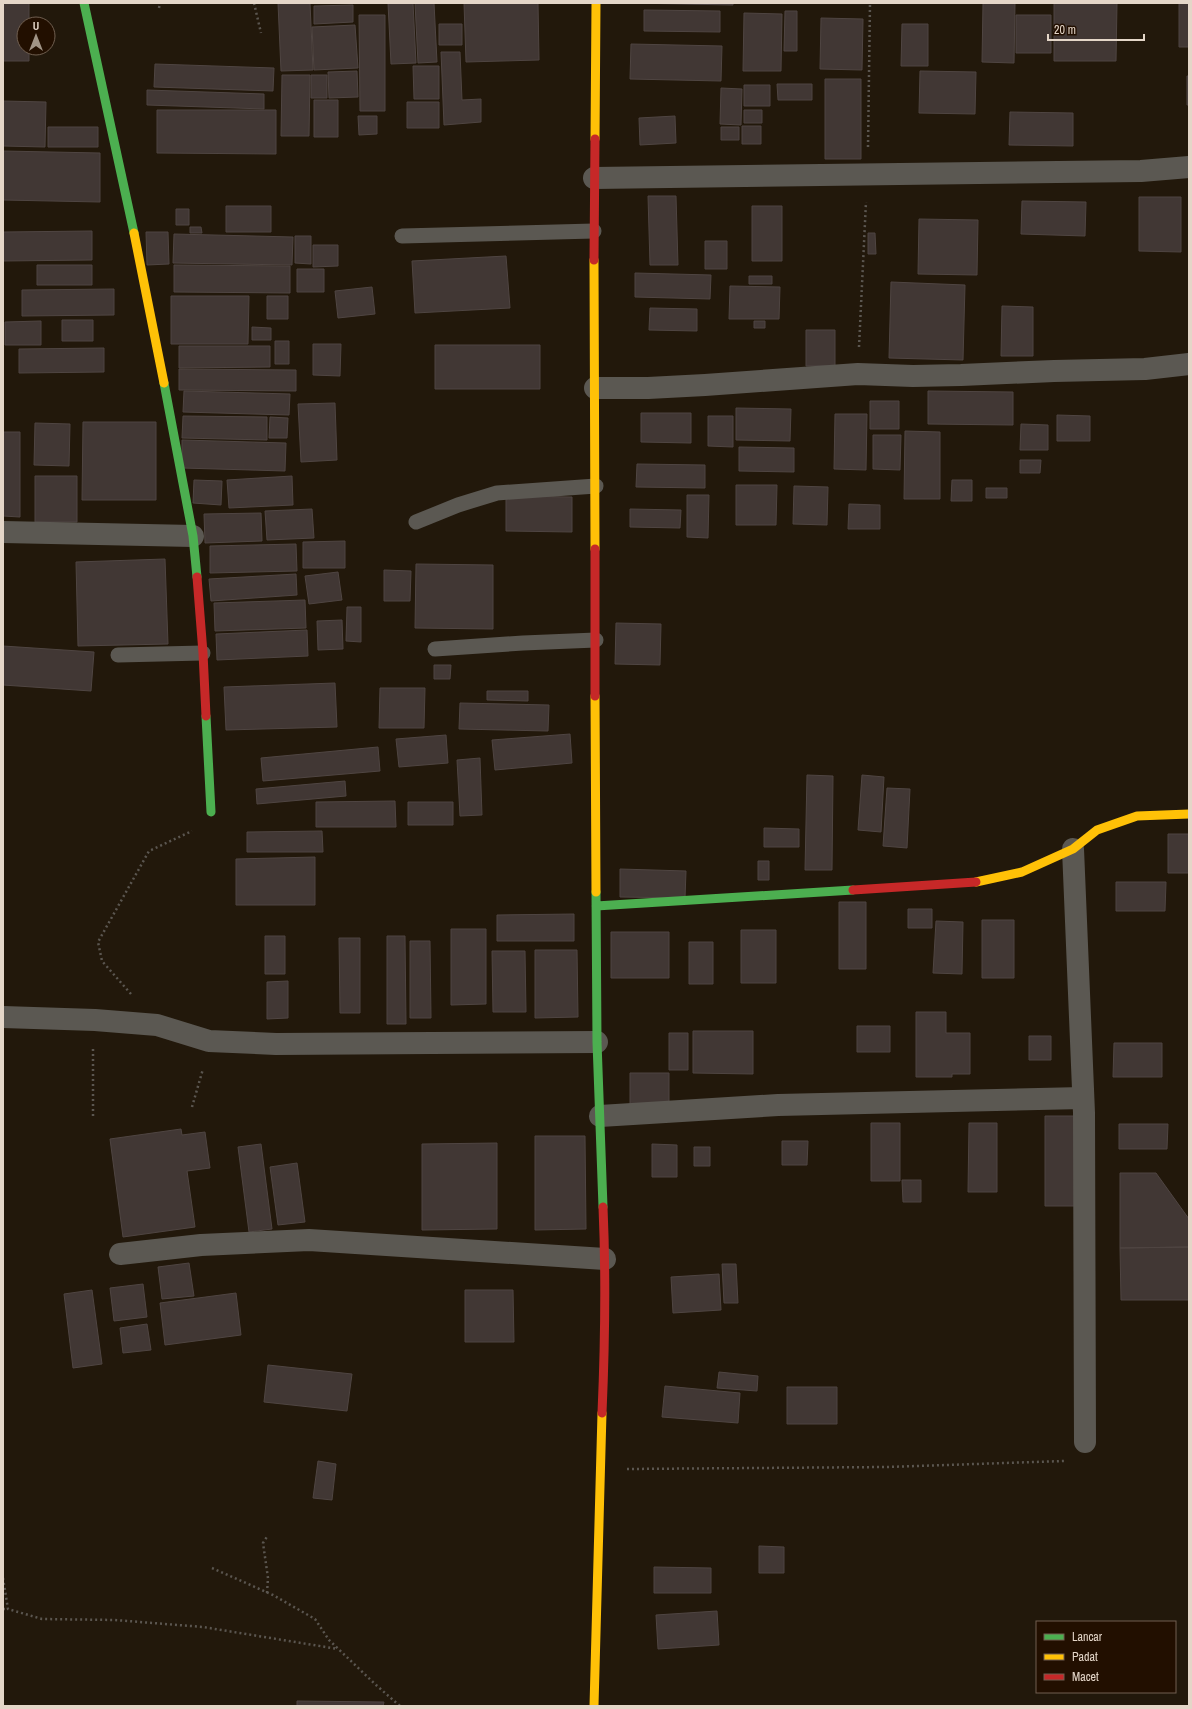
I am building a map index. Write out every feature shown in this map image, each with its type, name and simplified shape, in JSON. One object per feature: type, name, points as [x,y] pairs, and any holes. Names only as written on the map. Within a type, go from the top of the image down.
[{"type":"street","points":[[84,3],[150,309],[193,536],[203,653],[211,812]]},
{"type":"street","points":[[594,1706],[599,1469],[604,1360],[605,1259],[597,1042],[596,906],[594,178],[596,3]]},
{"type":"street","points":[[594,178],[1141,171],[1189,168]]},
{"type":"street","points":[[595,388],[698,386],[858,374],[913,376],[961,375],[1054,370],[1145,369],[1189,364]]},
{"type":"street","points":[[3,532],[193,536]]},
{"type":"street","points":[[596,906],[971,883],[1022,872],[1073,849],[1097,830],[1137,816],[1189,814]]},
{"type":"street","points":[[1073,849],[1083,1098],[1085,1442]]},
{"type":"street","points":[[3,1017],[95,1020],[158,1025],[209,1041],[276,1044],[597,1042]]},
{"type":"street","points":[[600,1116],[778,1105],[1083,1098]]},
{"type":"street","points":[[120,1254],[201,1245],[308,1240],[605,1259]]},
{"type":"lane","points":[[402,236],[594,231]]},
{"type":"lane","points":[[416,522],[458,505],[497,493],[596,486]]},
{"type":"lane","points":[[435,650],[523,643],[596,640]]},
{"type":"lane","points":[[118,655],[203,653]]},
{"type":"path","points":[[159,8],[160,3]]},
{"type":"path","points":[[254,3],[261,33]]},
{"type":"path","points":[[158,1025],[102,961],[98,942],[149,851],[204,825],[211,812]]},
{"type":"path","points":[[93,1116],[92,1059],[95,1020]]},
{"type":"path","points":[[192,1107],[209,1052],[209,1041]]},
{"type":"path","points":[[599,1469],[887,1467],[1070,1460],[1077,1459],[1083,1453],[1085,1442]]},
{"type":"path","points":[[266,1593],[268,1578],[263,1543],[268,1536]]},
{"type":"path","points":[[212,1568],[273,1595],[315,1619],[329,1640],[400,1706]]},
{"type":"path","points":[[3,1578],[8,1608]]},
{"type":"path","points":[[3,1608],[8,1608],[42,1619],[116,1620],[203,1626],[338,1649]]},
{"type":"building","points":[[3,3],[29,3],[29,16],[16,16],[16,56],[29,56],[29,61],[3,61]]},
{"type":"building","points":[[278,3],[310,3],[313,70],[281,71]]},
{"type":"building","points":[[388,3],[413,3],[416,63],[391,64]]},
{"type":"building","points":[[415,3],[434,3],[437,62],[418,63]]},
{"type":"building","points":[[464,3],[538,3],[539,60],[466,62]]},
{"type":"building","points":[[631,3],[733,3],[733,5]]},
{"type":"building","points":[[983,3],[1015,3],[1014,63],[982,62]]},
{"type":"building","points":[[1054,3],[1117,3],[1116,61],[1054,61]]},
{"type":"building","points":[[1179,3],[1189,3],[1189,47],[1179,47]]},
{"type":"building","points":[[353,5],[353,22],[314,24],[314,6]]},
{"type":"building","points":[[644,10],[720,11],[720,32],[644,31]]},
{"type":"building","points":[[785,11],[797,11],[797,51],[784,51]]},
{"type":"building","points":[[744,13],[782,14],[781,71],[743,71]]},
{"type":"building","points":[[359,15],[385,15],[385,111],[360,111]]},
{"type":"building","points":[[1016,15],[1051,15],[1051,53],[1016,53]]},
{"type":"building","points":[[821,18],[863,19],[862,70],[820,69]]},
{"type":"building","points":[[439,24],[462,24],[462,45],[439,45]]},
{"type":"building","points":[[902,24],[928,24],[928,66],[901,66]]},
{"type":"building","points":[[355,25],[358,68],[314,70],[312,27]]},
{"type":"building","points":[[631,44],[722,46],[721,81],[630,79]]},
{"type":"building","points":[[441,52],[460,52],[462,100],[481,99],[481,122],[444,125]]},
{"type":"building","points":[[155,64],[274,68],[273,91],[154,87]]},
{"type":"building","points":[[413,66],[439,66],[439,99],[414,99]]},
{"type":"building","points":[[357,71],[358,97],[329,98],[328,72]]},
{"type":"building","points":[[920,71],[976,72],[975,114],[919,113]]},
{"type":"building","points":[[282,75],[310,75],[309,136],[281,136]]},
{"type":"building","points":[[311,75],[327,75],[327,98],[311,98]]},
{"type":"building","points":[[1187,76],[1189,76],[1189,105],[1187,105]]},
{"type":"building","points":[[825,79],[861,79],[861,159],[825,159]]},
{"type":"building","points":[[777,84],[812,84],[812,100],[778,100]]},
{"type":"building","points":[[744,85],[770,85],[770,106],[744,106]]},
{"type":"building","points":[[721,88],[742,89],[741,125],[720,124]]},
{"type":"building","points":[[147,90],[264,94],[264,109],[147,105]]},
{"type":"building","points":[[314,100],[338,100],[338,137],[314,137]]},
{"type":"building","points":[[3,101],[46,102],[45,147],[3,146]]},
{"type":"building","points":[[407,102],[439,102],[439,128],[407,128]]},
{"type":"building","points":[[157,110],[276,110],[276,154],[157,153]]},
{"type":"building","points":[[744,110],[762,110],[762,123],[744,123]]},
{"type":"building","points":[[1010,112],[1073,113],[1073,146],[1009,145]]},
{"type":"building","points":[[358,116],[377,116],[377,134],[359,135]]},
{"type":"building","points":[[675,116],[676,143],[640,145],[639,118]]},
{"type":"building","points":[[742,126],[761,126],[761,144],[742,144]]},
{"type":"building","points":[[48,127],[98,127],[98,147],[48,147]]},
{"type":"building","points":[[721,127],[739,127],[739,140],[721,140]]},
{"type":"building","points":[[3,151],[100,153],[100,202],[3,200]]},
{"type":"building","points":[[648,196],[676,196],[678,265],[650,265]]},
{"type":"building","points":[[1139,197],[1181,197],[1181,252],[1139,251]]},
{"type":"building","points":[[1022,201],[1086,202],[1085,236],[1021,234]]},
{"type":"building","points":[[226,206],[271,206],[271,232],[226,232]]},
{"type":"building","points":[[752,206],[782,206],[782,261],[752,261]]},
{"type":"building","points":[[176,209],[189,209],[189,225],[176,225]]},
{"type":"building","points":[[919,219],[978,220],[977,275],[918,274]]},
{"type":"building","points":[[190,227],[201,227],[202,233],[190,233]]},
{"type":"building","points":[[92,231],[92,260],[3,261],[3,232]]},
{"type":"building","points":[[146,232],[168,232],[169,264],[147,265]]},
{"type":"building","points":[[868,233],[875,233],[876,254],[868,254]]},
{"type":"building","points":[[174,234],[293,237],[292,265],[173,263]]},
{"type":"building","points":[[295,236],[311,236],[311,264],[295,263]]},
{"type":"building","points":[[705,241],[727,241],[727,269],[705,269]]},
{"type":"building","points":[[313,245],[338,245],[338,266],[313,267]]},
{"type":"building","points":[[506,256],[510,308],[415,313],[412,261]]},
{"type":"building","points":[[37,265],[92,265],[92,285],[37,285]]},
{"type":"building","points":[[174,265],[290,266],[290,293],[174,292]]},
{"type":"building","points":[[297,269],[324,269],[324,292],[297,292]]},
{"type":"building","points":[[635,273],[711,275],[710,299],[635,297]]},
{"type":"building","points":[[749,276],[772,276],[772,284],[749,284]]},
{"type":"building","points":[[891,282],[965,285],[963,360],[889,358]]},
{"type":"building","points":[[730,286],[780,287],[779,319],[729,319]]},
{"type":"building","points":[[372,287],[375,314],[338,318],[335,291]]},
{"type":"building","points":[[114,289],[114,315],[22,316],[22,290]]},
{"type":"building","points":[[171,296],[249,296],[248,344],[171,344]]},
{"type":"building","points":[[267,296],[288,296],[288,319],[267,319]]},
{"type":"building","points":[[1002,306],[1033,307],[1033,356],[1001,356]]},
{"type":"building","points":[[650,308],[697,309],[697,331],[649,330]]},
{"type":"building","points":[[62,320],[93,320],[93,341],[62,341]]},
{"type":"building","points":[[41,321],[41,345],[5,345],[5,322]]},
{"type":"building","points":[[754,321],[765,321],[765,328],[754,328]]},
{"type":"building","points":[[252,327],[271,328],[271,340],[252,340]]},
{"type":"building","points":[[806,330],[835,330],[835,366],[806,366]]},
{"type":"building","points":[[275,341],[289,341],[289,364],[275,364]]},
{"type":"building","points":[[313,344],[341,344],[340,376],[313,375]]},
{"type":"building","points":[[435,345],[540,345],[540,389],[435,389]]},
{"type":"building","points":[[179,346],[270,346],[270,367],[179,368]]},
{"type":"building","points":[[104,348],[104,372],[19,373],[19,349]]},
{"type":"building","points":[[179,369],[296,370],[296,391],[179,390]]},
{"type":"building","points":[[184,391],[290,394],[289,415],[183,412]]},
{"type":"building","points":[[928,391],[1013,392],[1013,425],[928,424]]},
{"type":"building","points":[[870,401],[899,401],[899,429],[870,429]]},
{"type":"building","points":[[335,403],[337,460],[301,462],[298,404]]},
{"type":"building","points":[[736,408],[791,409],[790,441],[736,440]]},
{"type":"building","points":[[641,413],[691,413],[691,443],[641,442]]},
{"type":"building","points":[[835,414],[867,414],[866,470],[834,469]]},
{"type":"building","points":[[1057,415],[1090,416],[1090,441],[1057,441]]},
{"type":"building","points":[[183,416],[267,417],[267,440],[182,438]]},
{"type":"building","points":[[708,416],[733,416],[733,447],[708,446]]},
{"type":"building","points":[[270,417],[288,418],[287,438],[269,438]]},
{"type":"building","points":[[83,422],[156,422],[156,500],[82,500]]},
{"type":"building","points":[[35,423],[70,424],[69,466],[34,465]]},
{"type":"building","points":[[1021,424],[1048,425],[1048,450],[1020,450]]},
{"type":"building","points":[[905,431],[940,432],[940,499],[904,499]]},
{"type":"building","points":[[3,432],[20,432],[20,517],[3,516]]},
{"type":"building","points":[[873,435],[901,435],[900,470],[873,469]]},
{"type":"building","points":[[182,440],[286,443],[285,471],[182,468]]},
{"type":"building","points":[[739,447],[794,448],[794,472],[739,471]]},
{"type":"building","points":[[1020,460],[1041,460],[1040,473],[1020,473]]},
{"type":"building","points":[[637,464],[705,465],[705,488],[636,487]]},
{"type":"building","points":[[35,476],[77,476],[77,522],[35,522]]},
{"type":"building","points":[[292,476],[293,505],[229,508],[227,480]]},
{"type":"building","points":[[194,480],[222,481],[221,505],[193,503]]},
{"type":"building","points":[[952,480],[972,480],[972,501],[951,501]]},
{"type":"building","points":[[736,485],[777,485],[776,525],[736,525]]},
{"type":"building","points":[[794,486],[828,487],[827,525],[793,524]]},
{"type":"building","points":[[986,488],[1007,488],[1007,498],[986,498]]},
{"type":"building","points":[[687,495],[709,495],[708,538],[687,537]]},
{"type":"building","points":[[506,496],[572,497],[572,532],[506,531]]},
{"type":"building","points":[[849,504],[880,505],[880,529],[848,529]]},
{"type":"building","points":[[312,509],[314,538],[267,540],[265,511]]},
{"type":"building","points":[[630,509],[681,510],[680,528],[630,527]]},
{"type":"building","points":[[261,513],[262,541],[205,543],[204,514]]},
{"type":"building","points":[[345,541],[345,568],[303,568],[303,542]]},
{"type":"building","points":[[296,544],[297,571],[210,573],[210,546]]},
{"type":"building","points":[[165,559],[168,644],[78,646],[76,562]]},
{"type":"building","points":[[416,564],[493,565],[493,629],[415,628]]},
{"type":"building","points":[[384,570],[411,571],[410,601],[384,601]]},
{"type":"building","points":[[338,572],[342,600],[309,604],[305,576]]},
{"type":"building","points":[[296,574],[297,595],[211,601],[209,579]]},
{"type":"building","points":[[305,600],[306,628],[215,631],[214,603]]},
{"type":"building","points":[[347,607],[361,607],[361,642],[346,641]]},
{"type":"building","points":[[342,620],[343,649],[318,650],[317,621]]},
{"type":"building","points":[[616,623],[661,624],[660,665],[615,664]]},
{"type":"building","points":[[307,630],[308,656],[217,660],[216,634]]},
{"type":"building","points":[[3,646],[94,652],[91,691],[3,685]]},
{"type":"building","points":[[434,665],[451,665],[450,679],[434,679]]},
{"type":"building","points":[[335,683],[337,727],[226,730],[224,687]]},
{"type":"building","points":[[380,688],[425,688],[424,728],[379,728]]},
{"type":"building","points":[[487,691],[528,691],[528,701],[487,700]]},
{"type":"building","points":[[460,703],[549,705],[548,731],[459,729]]},
{"type":"building","points":[[570,734],[572,763],[495,770],[492,740]]},
{"type":"building","points":[[446,735],[448,763],[399,767],[396,739]]},
{"type":"building","points":[[378,747],[380,771],[263,781],[261,758]]},
{"type":"building","points":[[480,758],[482,815],[460,816],[457,760]]},
{"type":"building","points":[[807,775],[833,776],[832,870],[805,870]]},
{"type":"building","points":[[862,775],[884,777],[881,832],[858,830]]},
{"type":"building","points":[[345,781],[346,796],[257,804],[256,789]]},
{"type":"building","points":[[887,788],[910,789],[907,848],[883,846]]},
{"type":"building","points":[[395,801],[396,827],[316,827],[316,802]]},
{"type":"building","points":[[408,802],[453,802],[453,825],[408,825]]},
{"type":"building","points":[[764,828],[799,829],[799,847],[764,847]]},
{"type":"building","points":[[322,831],[323,852],[247,852],[247,832]]},
{"type":"building","points":[[1168,834],[1189,834],[1189,873],[1168,873]]},
{"type":"building","points":[[315,857],[315,905],[236,905],[236,859]]},
{"type":"building","points":[[758,861],[769,861],[769,880],[758,880]]},
{"type":"building","points":[[620,869],[686,871],[685,898],[620,897]]},
{"type":"building","points":[[1116,882],[1166,882],[1165,911],[1116,911]]},
{"type":"building","points":[[839,902],[866,902],[866,969],[839,969]]},
{"type":"building","points":[[908,909],[932,909],[932,928],[908,928]]},
{"type":"building","points":[[574,914],[574,941],[497,941],[497,915]]},
{"type":"building","points":[[982,920],[1014,920],[1014,978],[982,978]]},
{"type":"building","points":[[936,921],[963,922],[962,974],[933,973]]},
{"type":"building","points":[[451,929],[486,929],[486,1004],[451,1005]]},
{"type":"building","points":[[741,930],[776,930],[776,983],[741,983]]},
{"type":"building","points":[[611,932],[669,932],[669,978],[611,978]]},
{"type":"building","points":[[265,936],[285,936],[285,974],[265,974]]},
{"type":"building","points":[[387,936],[405,936],[406,1024],[387,1024]]},
{"type":"building","points":[[339,938],[360,938],[360,1013],[340,1013]]},
{"type":"building","points":[[410,941],[430,941],[431,1018],[410,1018]]},
{"type":"building","points":[[689,942],[713,942],[713,984],[689,984]]},
{"type":"building","points":[[535,950],[577,950],[578,1017],[535,1018]]},
{"type":"building","points":[[492,951],[525,951],[526,1012],[493,1012]]},
{"type":"building","points":[[288,981],[288,1018],[267,1019],[267,982]]},
{"type":"building","points":[[916,1012],[946,1012],[946,1033],[970,1033],[970,1074],[952,1074],[952,1077],[916,1077]]},
{"type":"building","points":[[857,1026],[890,1026],[890,1052],[857,1052]]},
{"type":"building","points":[[693,1031],[753,1031],[753,1074],[693,1073]]},
{"type":"building","points":[[669,1033],[688,1033],[688,1070],[669,1070]]},
{"type":"building","points":[[1029,1036],[1051,1036],[1051,1060],[1029,1060]]},
{"type":"building","points":[[1114,1043],[1162,1043],[1162,1077],[1113,1077]]},
{"type":"building","points":[[630,1073],[669,1073],[669,1107],[630,1107]]},
{"type":"building","points":[[1045,1116],[1076,1116],[1076,1206],[1045,1206]]},
{"type":"building","points":[[871,1123],[900,1123],[900,1181],[871,1181]]},
{"type":"building","points":[[969,1123],[997,1123],[997,1192],[968,1192]]},
{"type":"building","points":[[1119,1124],[1168,1124],[1167,1149],[1119,1149]]},
{"type":"building","points":[[181,1129],[182,1135],[205,1132],[210,1168],[187,1171],[195,1227],[123,1237],[110,1139]]},
{"type":"building","points":[[535,1136],[585,1136],[586,1229],[535,1230]]},
{"type":"building","points":[[782,1141],[808,1141],[807,1165],[782,1165]]},
{"type":"building","points":[[497,1143],[497,1229],[422,1230],[422,1144]]},
{"type":"building","points":[[261,1144],[272,1229],[249,1232],[238,1147]]},
{"type":"building","points":[[652,1144],[677,1145],[677,1177],[652,1177]]},
{"type":"building","points":[[694,1147],[710,1147],[710,1166],[694,1166]]},
{"type":"building","points":[[297,1163],[305,1222],[278,1225],[270,1167]]},
{"type":"building","points":[[1120,1173],[1156,1173],[1189,1219],[1189,1247],[1120,1248]]},
{"type":"building","points":[[902,1180],[921,1180],[921,1202],[903,1202]]},
{"type":"building","points":[[1189,1247],[1189,1300],[1121,1300],[1120,1248]]},
{"type":"building","points":[[189,1263],[194,1296],[162,1299],[158,1267]]},
{"type":"building","points":[[722,1264],[736,1264],[738,1303],[724,1303]]},
{"type":"building","points":[[719,1274],[721,1310],[673,1313],[671,1277]]},
{"type":"building","points":[[143,1284],[147,1317],[114,1321],[110,1288]]},
{"type":"building","points":[[92,1290],[102,1364],[73,1368],[64,1294]]},
{"type":"building","points":[[465,1290],[513,1290],[514,1342],[465,1342]]},
{"type":"building","points":[[236,1293],[241,1335],[165,1345],[160,1303]]},
{"type":"building","points":[[147,1324],[151,1350],[123,1353],[120,1328]]},
{"type":"building","points":[[268,1365],[352,1374],[347,1411],[264,1402]]},
{"type":"building","points":[[719,1372],[758,1376],[757,1391],[717,1388]]},
{"type":"building","points":[[665,1386],[740,1393],[738,1423],[662,1417]]},
{"type":"building","points":[[787,1387],[837,1387],[837,1424],[787,1424]]},
{"type":"building","points":[[318,1461],[336,1464],[332,1500],[313,1498]]},
{"type":"building","points":[[759,1546],[784,1547],[784,1573],[759,1573]]},
{"type":"building","points":[[654,1567],[711,1568],[711,1593],[654,1593]]},
{"type":"building","points":[[717,1611],[719,1645],[658,1649],[656,1615]]},
{"type":"building","points":[[297,1701],[384,1702],[383,1706],[297,1706]]},
{"type":"traffic: fast","points":[[84,3],[134,233]]},
{"type":"traffic: fast","points":[[164,383],[193,536],[197,577]]},
{"type":"traffic: fast","points":[[206,716],[211,812]]},
{"type":"traffic: fast","points":[[596,906],[853,890]]},
{"type":"traffic: fast","points":[[596,892],[597,1042],[603,1207]]},
{"type":"traffic: slow","points":[[595,139],[596,3]]},
{"type":"traffic: slow","points":[[134,233],[164,383]]},
{"type":"traffic: slow","points":[[594,260],[595,549]]},
{"type":"traffic: slow","points":[[595,696],[596,892]]},
{"type":"traffic: slow","points":[[976,882],[1022,872],[1073,849],[1097,830],[1137,816],[1189,814]]},
{"type":"traffic: slow","points":[[594,1706],[602,1413]]},
{"type":"traffic: jam","points":[[594,260],[595,139]]},
{"type":"traffic: jam","points":[[595,549],[595,696]]},
{"type":"traffic: jam","points":[[197,577],[206,716]]},
{"type":"traffic: jam","points":[[853,890],[976,882]]},
{"type":"traffic: jam","points":[[602,1413],[605,1310],[603,1207]]}]
